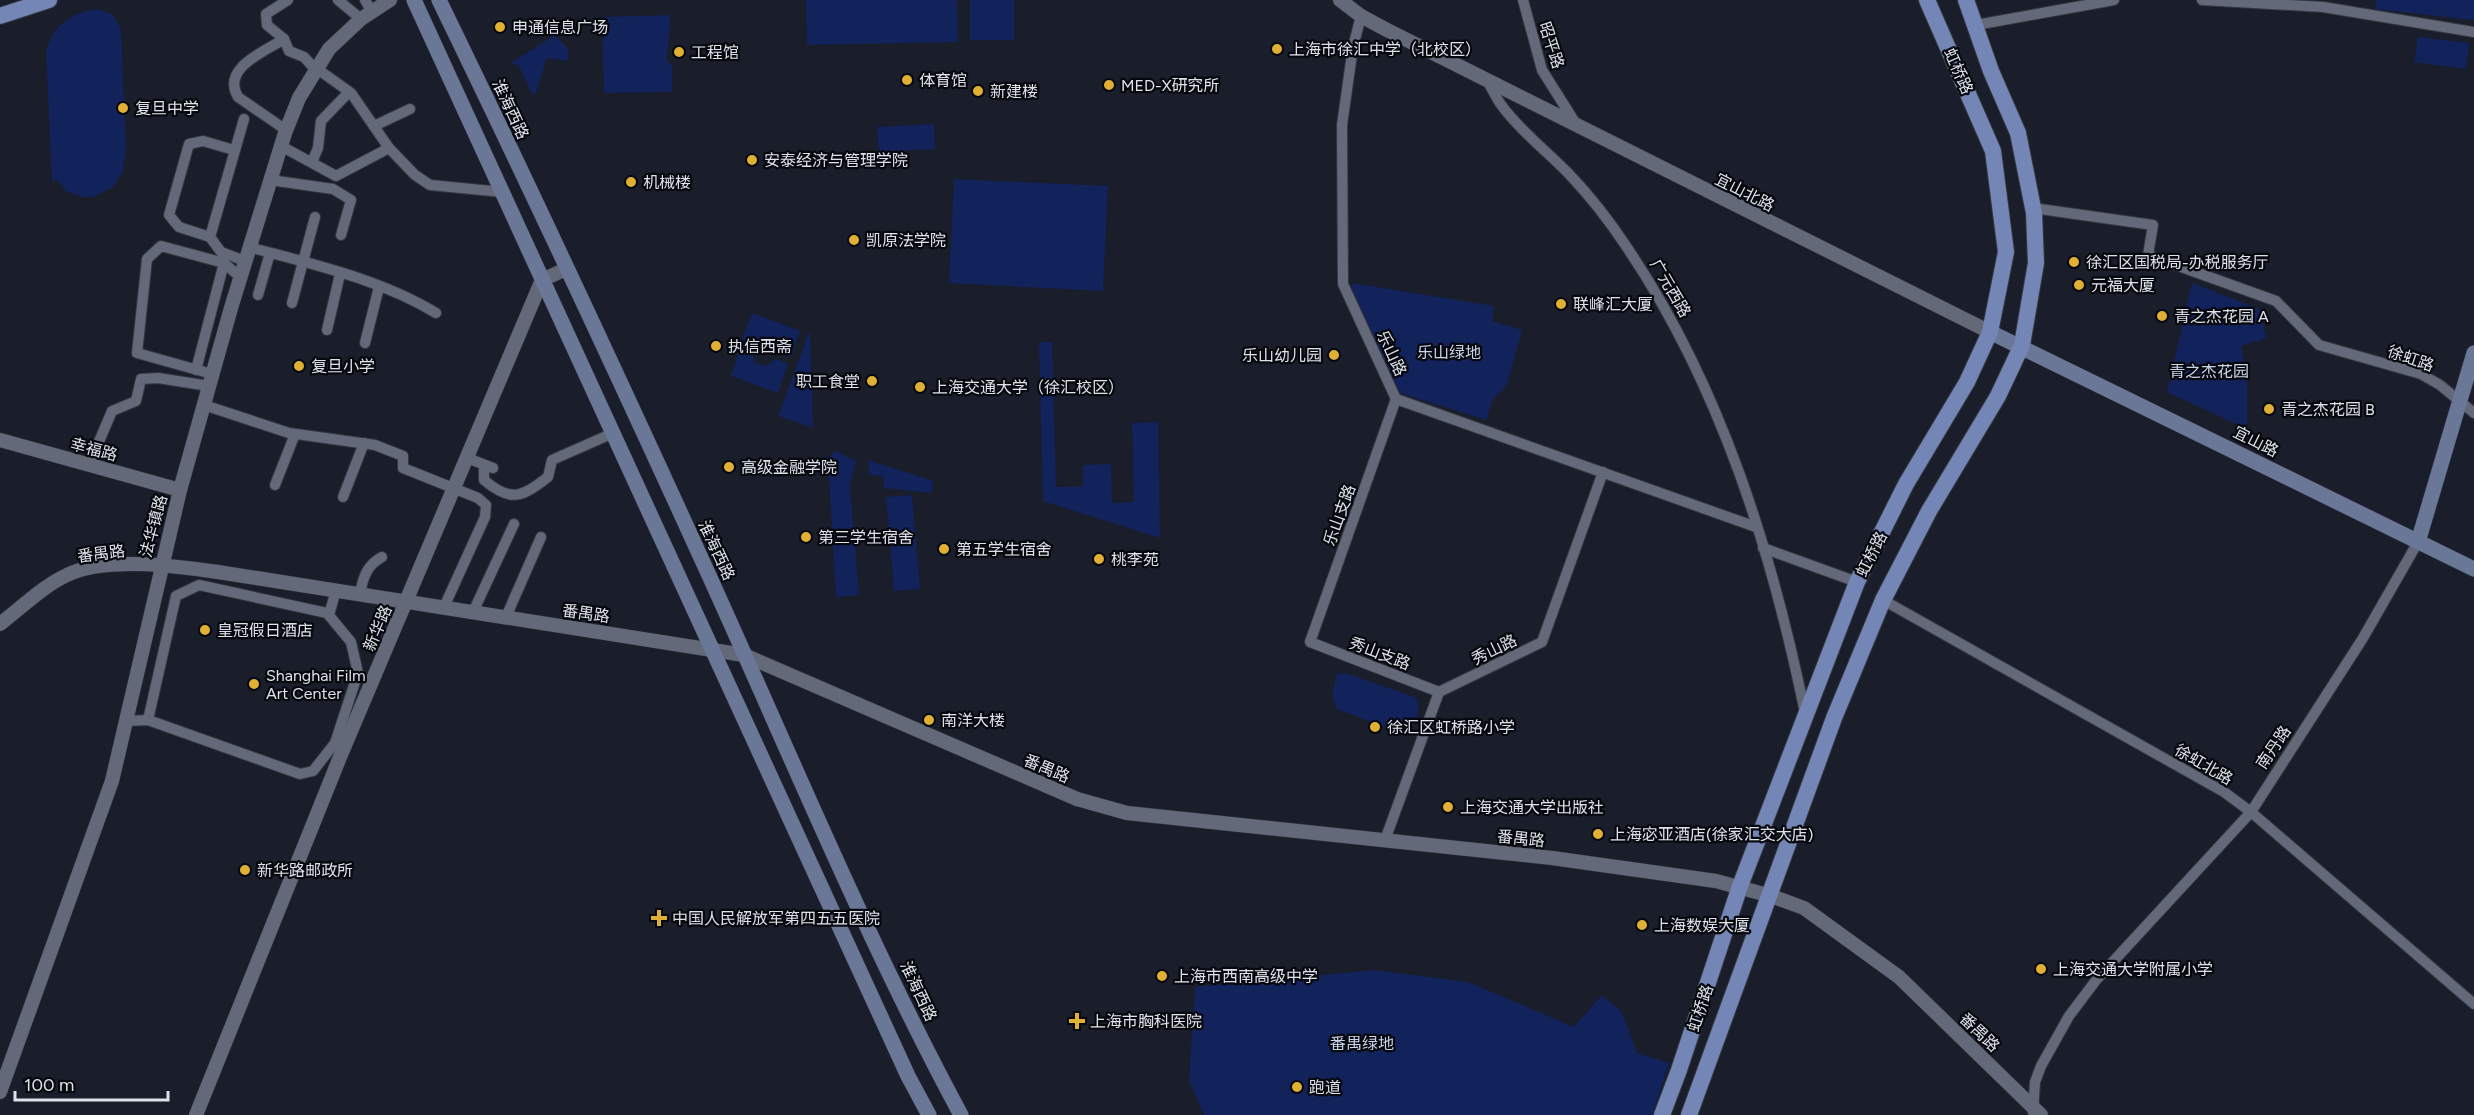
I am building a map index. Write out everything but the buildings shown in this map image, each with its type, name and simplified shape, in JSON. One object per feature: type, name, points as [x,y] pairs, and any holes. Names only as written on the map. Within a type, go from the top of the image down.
[{"type":"main road","points":[[0,16],[49,0]]},
{"type":"main road","points":[[414,0],[710,649],[909,1076],[930,1115]]},
{"type":"main road","name":"淮海西路","points":[[439,0],[566,269],[821,826],[935,1067],[961,1115]]},
{"type":"main road","name":"虹桥路","points":[[1662,1115],[1740,886],[1857,582],[1906,484],[1967,382],[1990,332],[2006,252],[1993,151],[1927,0]]},
{"type":"main road","name":"虹桥路","points":[[1689,1115],[1771,896],[1834,718],[1884,600],[1929,511],[1998,396],[2022,345],[2036,263],[2033,208],[2018,133],[1991,71],[1966,0]]},
{"type":"main road","name":"宜山路","points":[[1990,332],[2022,345],[2474,569]]},
{"type":"main road","name":"南丹路","points":[[2418,542],[2474,353]]},
{"type":"street","points":[[288,0],[266,14],[267,25],[284,39],[289,51],[304,57],[349,92],[389,148],[415,175],[430,184],[502,192]]},
{"type":"street","points":[[338,0],[366,10]]},
{"type":"street","name":"法华镇路","points":[[0,1092],[112,781],[160,564],[240,276],[286,130],[316,68],[329,49],[366,10],[390,0]]},
{"type":"street","points":[[1340,0],[1361,16],[1486,79]]},
{"type":"street","name":"昭平路","points":[[1523,0],[1542,70],[1578,127]]},
{"type":"street","points":[[1976,25],[2114,0]]},
{"type":"street","points":[[2202,0],[2323,7],[2474,32]]},
{"type":"street","name":"乐山路","points":[[1361,16],[1353,47],[1342,125],[1343,285],[1396,399],[1756,527]]},
{"type":"street","points":[[284,39],[240,68],[234,75],[234,90],[238,97],[286,130]]},
{"type":"street","name":"宜山北路","points":[[1486,79],[1990,332]]},
{"type":"street","name":"广元西路","points":[[1486,79],[1503,107],[1601,210],[1655,291],[1711,401],[1763,548],[1791,643],[1805,713]]},
{"type":"street","points":[[312,162],[318,148],[321,121],[349,92]]},
{"type":"street","points":[[374,126],[410,109]]},
{"type":"street","points":[[210,237],[244,119]]},
{"type":"street","points":[[234,150],[203,141],[189,144],[169,215],[179,226],[210,237],[221,252],[270,253],[303,262],[410,297],[436,313]]},
{"type":"street","points":[[281,146],[336,176],[389,148]]},
{"type":"street","points":[[270,180],[333,189],[351,200],[341,235]]},
{"type":"street","name":"徐虹路","points":[[2033,208],[2153,225],[2148,255],[2276,301],[2290,313],[2312,340],[2329,349],[2421,374],[2440,385],[2459,403],[2474,413]]},
{"type":"street","points":[[292,303],[315,217]]},
{"type":"street","points":[[211,380],[196,370],[137,353],[147,259],[161,246],[224,262],[240,276]]},
{"type":"street","points":[[258,295],[270,253]]},
{"type":"street","points":[[196,370],[224,262]]},
{"type":"street","points":[[542,280],[566,269]]},
{"type":"street","points":[[327,330],[340,274]]},
{"type":"street","name":"新华路","points":[[195,1115],[340,744],[406,601],[542,280]]},
{"type":"street","points":[[365,343],[379,287]]},
{"type":"street","points":[[209,319],[227,323]]},
{"type":"street","points":[[89,465],[112,411],[136,401],[141,379],[211,380]]},
{"type":"street","name":"乐山支路","points":[[1310,642],[1396,399]]},
{"type":"street","points":[[204,405],[295,434],[364,443],[403,456],[403,468],[478,498],[486,505],[485,517],[444,607]]},
{"type":"street","points":[[275,485],[295,434]]},
{"type":"street","points":[[466,458],[488,467],[484,480],[500,494],[526,495],[548,477],[552,460],[612,434]]},
{"type":"street","name":"幸福路","points":[[0,440],[180,490]]},
{"type":"street","points":[[343,497],[364,443]]},
{"type":"street","name":"秀山路","points":[[1439,692],[1542,642],[1603,472]]},
{"type":"street","points":[[473,612],[514,524]]},
{"type":"street","points":[[506,617],[541,537]]},
{"type":"street","name":"南丹路","points":[[2036,1113],[2035,1083],[2041,1066],[2069,1016],[2097,979],[2251,812],[2357,648],[2418,542]]},
{"type":"street","points":[[1763,548],[1857,582]]},
{"type":"street","points":[[360,594],[363,577],[372,562],[382,557]]},
{"type":"street","name":"番禺路","points":[[0,624],[49,586],[79,570],[160,564],[272,580],[744,655],[1077,799],[1127,813],[1552,858],[1740,886],[1804,908],[1899,977],[2036,1113]]},
{"type":"street","points":[[214,588],[218,572]]},
{"type":"street","points":[[268,599],[272,580]]},
{"type":"street","points":[[126,721],[148,720],[300,774],[313,771],[340,744],[358,673],[351,642],[327,613],[199,585],[176,596],[148,720]]},
{"type":"street","points":[[329,615],[336,590]]},
{"type":"street","name":"徐虹北路","points":[[1884,600],[2224,792],[2251,812],[2474,1004]]},
{"type":"street","points":[[148,619],[170,624]]},
{"type":"street","name":"秀山支路","points":[[1310,642],[1439,692]]},
{"type":"street","points":[[1385,840],[1439,692]]},
{"type":"green space","points":[[806,0],[957,0],[958,42],[807,45]]},
{"type":"green space","points":[[970,0],[1014,0],[1014,40],[970,40]]},
{"type":"green space","points":[[2376,0],[2474,0],[2474,20],[2375,9]]},
{"type":"green space","points":[[98,9],[112,14],[121,29],[126,152],[122,173],[113,187],[93,197],[82,197],[66,191],[56,179],[52,182],[46,51],[54,34],[65,21],[80,13]]},
{"type":"green space","points":[[670,15],[667,61],[672,66],[672,92],[604,93],[602,17]]},
{"type":"green space","points":[[555,35],[568,49],[568,61],[547,58],[536,93],[532,94],[519,66],[511,63]]},
{"type":"green space","points":[[2418,37],[2469,43],[2466,69],[2414,62]]},
{"type":"green space","points":[[934,124],[935,149],[879,152],[877,127]]},
{"type":"green space","points":[[954,179],[1108,186],[1103,291],[949,283]]},
{"type":"green space","name":"乐山绿地","points":[[1352,283],[1494,306],[1492,321],[1522,330],[1507,385],[1493,399],[1486,420],[1400,393],[1352,289]]},
{"type":"green space","name":"青之杰花园","points":[[2192,283],[2259,309],[2267,338],[2241,346],[2247,373],[2247,429],[2167,392]]},
{"type":"green space","points":[[752,313],[800,331],[791,357],[777,352],[775,340],[763,336],[754,344],[742,340]]},
{"type":"green space","points":[[810,330],[813,428],[778,416]]},
{"type":"green space","points":[[1039,342],[1052,342],[1056,487],[1083,486],[1083,465],[1111,464],[1112,503],[1134,502],[1132,423],[1158,422],[1160,538],[1043,501]]},
{"type":"green space","points":[[741,346],[752,350],[755,363],[766,366],[776,359],[788,364],[778,393],[731,376]]},
{"type":"green space","points":[[836,451],[856,461],[850,486],[859,595],[836,597],[828,457]]},
{"type":"green space","points":[[868,460],[933,481],[932,493],[884,488],[883,476],[869,475]]},
{"type":"green space","points":[[912,495],[920,589],[894,591],[886,497]]},
{"type":"green space","points":[[1346,673],[1417,698],[1417,715],[1409,731],[1401,733],[1337,709],[1332,694],[1337,674]]},
{"type":"green space","name":"番禺绿地","points":[[1375,970],[1468,982],[1574,1027],[1602,995],[1622,1012],[1637,1053],[1669,1063],[1652,1115],[1204,1115],[1189,1081],[1195,987]]},
{"type":"place","name":"申通信息广场","points":[[500,27]]},
{"type":"place","name":"上海市徐汇中学（北校区）","points":[[1277,49]]},
{"type":"place","name":"工程馆","points":[[679,52]]},
{"type":"place","name":"体育馆","points":[[907,80]]},
{"type":"place","name":"MED-X研究所","points":[[1109,85]]},
{"type":"place","name":"新建楼","points":[[978,91]]},
{"type":"place","name":"复旦中学","points":[[123,108]]},
{"type":"place","name":"安泰经济与管理学院","points":[[752,160]]},
{"type":"place","name":"机械楼","points":[[631,182]]},
{"type":"place","name":"凯原法学院","points":[[854,240]]},
{"type":"place","name":"徐汇区国税局-办税服务厅","points":[[2074,262]]},
{"type":"place","name":"元福大厦","points":[[2079,285]]},
{"type":"place","name":"联峰汇大厦","points":[[1561,304]]},
{"type":"place","name":"青之杰花园 A","points":[[2162,316]]},
{"type":"place","name":"执信西斋","points":[[716,346]]},
{"type":"place","name":"乐山幼儿园","points":[[1334,355]]},
{"type":"place","name":"复旦小学","points":[[299,366]]},
{"type":"place","name":"职工食堂","points":[[872,381]]},
{"type":"place","name":"上海交通大学（徐汇校区）","points":[[920,387]]},
{"type":"place","name":"青之杰花园 B","points":[[2269,409]]},
{"type":"place","name":"高级金融学院","points":[[729,467]]},
{"type":"place","name":"第三学生宿舍","points":[[806,537]]},
{"type":"place","name":"第五学生宿舍","points":[[944,549]]},
{"type":"place","name":"桃李苑","points":[[1099,559]]},
{"type":"place","name":"皇冠假日酒店","points":[[205,630]]},
{"type":"place","name":"Shanghai Film Art Center","points":[[254,684]]},
{"type":"place","name":"南洋大楼","points":[[929,720]]},
{"type":"place","name":"徐汇区虹桥路小学","points":[[1375,727]]},
{"type":"place","name":"上海交通大学出版社","points":[[1448,807]]},
{"type":"place","name":"上海宓亚酒店(徐家汇交大店)","points":[[1598,834]]},
{"type":"place","name":"新华路邮政所","points":[[245,870]]},
{"type":"place","name":"中国人民解放军第四五五医院","points":[[659,918]]},
{"type":"place","name":"上海数娱大厦","points":[[1642,925]]},
{"type":"place","name":"上海交通大学附属小学","points":[[2041,969]]},
{"type":"place","name":"上海市西南高级中学","points":[[1162,976]]},
{"type":"place","name":"上海市胸科医院","points":[[1077,1021]]},
{"type":"place","name":"跑道","points":[[1297,1087]]}]
